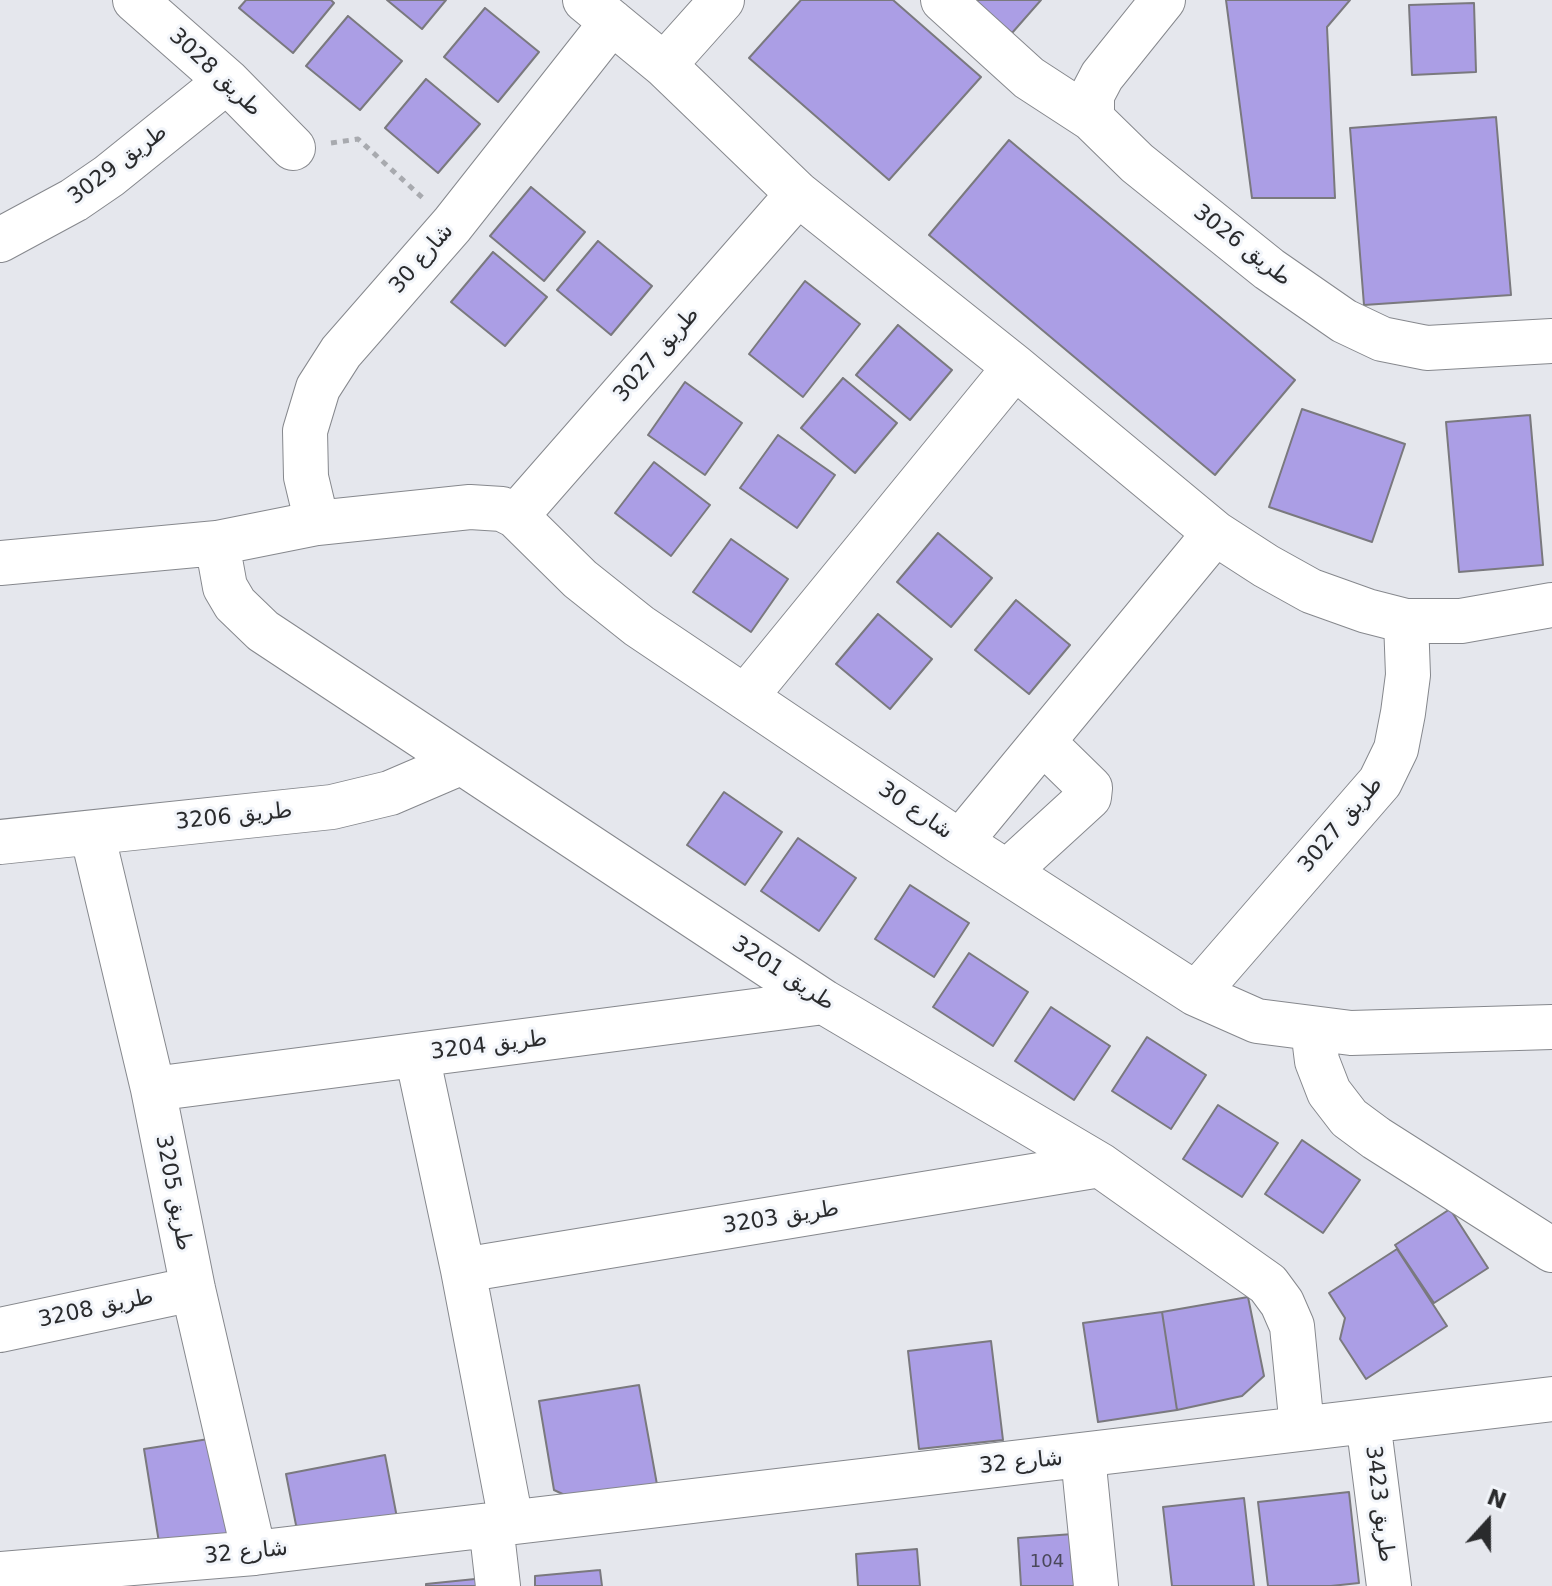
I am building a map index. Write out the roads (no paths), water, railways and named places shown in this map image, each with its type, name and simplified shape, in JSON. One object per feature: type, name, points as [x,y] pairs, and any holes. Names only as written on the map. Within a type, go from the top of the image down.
[{"type":"street","name":"طريق 3028","points":[[135,0],[227,81],[293,148]]},
{"type":"street","points":[[664,65],[722,0]]},
{"type":"street","name":"طريق 3026","points":[[943,0],[1029,78],[1092,119],[1137,163],[1257,260],[1344,321],[1382,339],[1427,348],[1552,341]]},
{"type":"street","points":[[1092,119],[1092,95],[1102,76],[1163,0]]},
{"type":"street","points":[[598,11],[664,65],[798,194],[1015,367],[1215,533],[1311,591],[1406,621],[1461,621],[1552,605]]},
{"type":"street","name":"شارع 30","points":[[317,523],[306,477],[305,431],[318,388],[341,352],[452,225],[598,11]]},
{"type":"street","name":"طريق 3029","points":[[1,239],[74,200],[109,176],[227,81]]},
{"type":"street","name":"طريق 3027","points":[[516,516],[798,194]]},
{"type":"street","points":[[746,696],[1015,367]]},
{"type":"street","points":[[0,563],[217,543],[317,523],[470,507],[502,509],[516,516]]},
{"type":"street","name":"شارع 30","points":[[516,516],[609,604],[671,649],[746,696],[960,842],[1196,994],[1257,1021],[1351,1033],[1552,1027]]},
{"type":"street","points":[[960,842],[1215,533]]},
{"type":"street","name":"طريق 3201","points":[[217,543],[225,587],[235,604],[263,631],[824,1002],[1100,1165],[1268,1284],[1282,1303],[1292,1326],[1302,1428]]},
{"type":"street","name":"طريق 3027","points":[[1196,994],[1380,782],[1396,749],[1403,713],[1408,675],[1406,621]]},
{"type":"street","points":[[1007,872],[1089,797],[1090,788],[1043,742]]},
{"type":"street","name":"طريق 3206","points":[[0,842],[362,801],[404,788],[460,763]]},
{"type":"street","name":"طريق 3205","points":[[92,833],[153,1089],[193,1289],[254,1553]]},
{"type":"street","name":"طريق 3204","points":[[153,1089],[824,1002]]},
{"type":"street","points":[[1313,1029],[1317,1061],[1329,1092],[1349,1118],[1552,1250]]},
{"type":"street","points":[[417,1055],[463,1270],[501,1523],[498,1586]]},
{"type":"street","name":"طريق 3203","points":[[463,1270],[1100,1165]]},
{"type":"street","name":"طريق 3208","points":[[0,1330],[193,1289]]},
{"type":"street","name":"شارع 32","points":[[0,1574],[254,1553],[1552,1399]]},
{"type":"street","name":"طريق 3423","points":[[1368,1421],[1389,1586]]},
{"type":"street","points":[[1083,1456],[1096,1586]]}]
